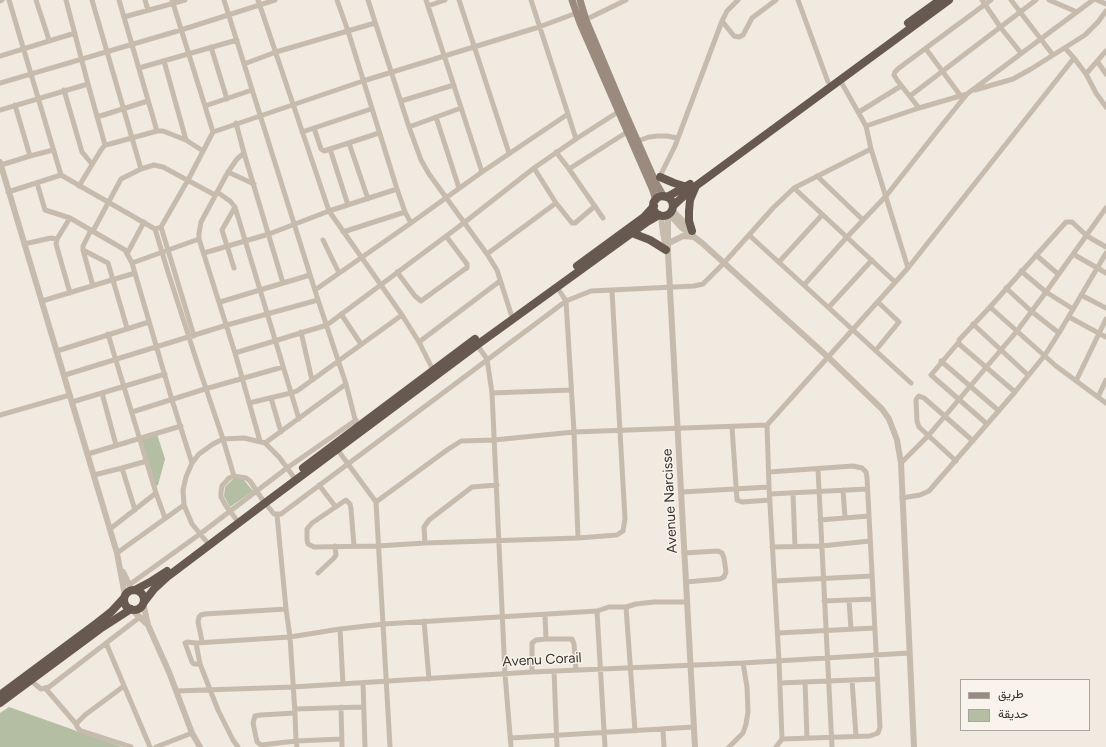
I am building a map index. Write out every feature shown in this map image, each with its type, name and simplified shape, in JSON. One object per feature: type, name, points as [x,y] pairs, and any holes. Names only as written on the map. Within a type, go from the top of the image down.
[{"type":"highway","points":[[0,703],[104,618],[132,588],[157,578],[236,519],[264,501],[356,423],[433,370],[640,220],[659,197],[665,197],[686,187],[940,0]]},
{"type":"highway","points":[[0,695],[69,648],[132,610],[139,608],[154,589],[167,577],[264,501],[646,222],[667,213],[684,194],[950,0]]},
{"type":"highway","points":[[657,179],[686,187]]},
{"type":"highway","points":[[694,234],[689,221],[689,211],[690,200],[696,186]]},
{"type":"highway","points":[[665,197],[670,199],[667,213]]},
{"type":"highway","points":[[655,203],[655,211],[667,213]]},
{"type":"highway","points":[[632,233],[668,248]]},
{"type":"highway","points":[[132,588],[141,593],[143,596],[143,603]]},
{"type":"highway","points":[[124,597],[126,606],[132,610]]},
{"type":"main road","points":[[572,0],[580,12],[635,142],[652,188],[655,203]]},
{"type":"main road","points":[[580,0],[580,12]]},
{"type":"main road","points":[[621,110],[627,132],[635,142],[657,179],[665,197]]},
{"type":"street","points":[[9,0],[32,74],[60,175],[155,229],[165,251],[192,337],[206,389],[234,476]]},
{"type":"street","points":[[36,0],[49,40]]},
{"type":"street","points":[[66,0],[105,145]]},
{"type":"street","points":[[92,0],[141,169]]},
{"type":"street","points":[[119,0],[157,131]]},
{"type":"street","points":[[145,0],[148,10]]},
{"type":"street","points":[[124,17],[173,2],[185,0]]},
{"type":"street","points":[[119,564],[132,588],[229,511],[287,468],[356,423],[346,384],[310,275],[224,0]]},
{"type":"street","points":[[0,83],[229,15],[259,2],[275,0]]},
{"type":"street","points":[[337,0],[397,189],[405,212],[411,223]]},
{"type":"street","points":[[368,0],[409,127],[425,169],[465,222],[494,264],[511,314]]},
{"type":"street","points":[[445,0],[427,3],[482,172]]},
{"type":"street","points":[[459,0],[509,153]]},
{"type":"street","points":[[530,0],[576,138]]},
{"type":"street","points":[[583,21],[626,0]]},
{"type":"street","points":[[657,179],[675,146],[722,21],[727,11],[738,0]]},
{"type":"street","points":[[722,21],[734,36],[740,37],[743,35],[752,18],[776,0]]},
{"type":"street","points":[[798,0],[828,82]]},
{"type":"street","points":[[919,108],[895,78],[895,72],[984,2],[991,0]]},
{"type":"street","points":[[1012,0],[1053,55]]},
{"type":"street","points":[[910,96],[1036,0]]},
{"type":"street","points":[[1049,0],[1077,12]]},
{"type":"street","points":[[804,285],[886,196],[970,92],[1093,0]]},
{"type":"street","points":[[1097,0],[1106,4]]},
{"type":"street","points":[[173,2],[213,132]]},
{"type":"street","points":[[259,2],[329,211],[402,315],[419,342],[433,370]]},
{"type":"street","points":[[984,2],[1001,28],[1021,53]]},
{"type":"street","points":[[866,126],[1013,79],[1065,48],[1091,29],[1106,11]]},
{"type":"street","points":[[165,251],[161,227],[213,132],[363,81],[539,27],[580,12]]},
{"type":"street","points":[[244,64],[276,52],[375,23]]},
{"type":"street","points":[[0,56],[75,33]]},
{"type":"street","points":[[139,68],[237,40]]},
{"type":"street","points":[[211,47],[227,98]]},
{"type":"street","points":[[1065,48],[1086,74],[1106,107]]},
{"type":"street","points":[[926,49],[960,95]]},
{"type":"street","points":[[1086,74],[1106,52]]},
{"type":"street","points":[[376,502],[461,441],[494,440],[574,432],[767,425],[829,358],[908,268],[1074,58]]},
{"type":"street","points":[[164,61],[186,140]]},
{"type":"street","points":[[1097,61],[1106,74]]},
{"type":"street","points":[[840,80],[866,126],[908,268]]},
{"type":"street","points":[[0,110],[88,84]]},
{"type":"street","points":[[401,100],[454,85]]},
{"type":"street","points":[[859,112],[901,86]]},
{"type":"street","points":[[64,90],[82,152],[92,164]]},
{"type":"street","points":[[205,106],[252,90]]},
{"type":"street","points":[[97,117],[148,101]]},
{"type":"street","points":[[15,105],[30,156]]},
{"type":"street","points":[[409,127],[461,108]]},
{"type":"street","points":[[302,132],[372,109]]},
{"type":"street","points":[[235,352],[327,324],[465,222],[534,168],[576,138],[621,110]]},
{"type":"street","points":[[315,290],[509,153],[568,114]]},
{"type":"street","points":[[436,117],[459,188]]},
{"type":"street","points":[[236,124],[283,284]]},
{"type":"street","points":[[314,128],[321,149],[324,151],[379,133]]},
{"type":"street","points":[[79,186],[105,145],[132,139],[157,131],[163,131],[186,140],[203,151]]},
{"type":"street","points":[[569,169],[627,132]]},
{"type":"street","points":[[635,142],[658,136],[677,138]]},
{"type":"street","points":[[349,143],[368,199]]},
{"type":"street","points":[[236,519],[223,501],[221,492],[222,486],[229,478],[234,476],[246,478],[250,481],[271,512],[277,515],[281,514],[566,301],[591,291],[671,288],[703,284],[794,188],[872,149]]},
{"type":"street","points":[[53,150],[0,164],[117,553],[124,597]]},
{"type":"street","points":[[330,150],[348,205]]},
{"type":"street","points":[[556,152],[603,218]]},
{"type":"street","points":[[244,153],[237,159],[228,172],[201,222],[199,233],[262,442]]},
{"type":"street","points":[[93,286],[83,246],[121,179],[141,169],[158,164],[230,201],[235,207],[244,241],[261,291],[299,419]]},
{"type":"street","points":[[534,168],[556,203],[572,223],[595,206]]},
{"type":"street","points":[[228,172],[254,184]]},
{"type":"street","points":[[8,192],[60,175]]},
{"type":"street","points":[[817,176],[863,220]]},
{"type":"street","points":[[37,183],[45,210],[70,218],[128,252],[192,463]]},
{"type":"street","points":[[794,188],[895,282]]},
{"type":"street","points":[[204,253],[269,234],[329,211],[397,189]]},
{"type":"street","points":[[487,254],[556,203]]},
{"type":"street","points":[[234,268],[222,230],[235,207]]},
{"type":"street","points":[[901,462],[928,436],[1016,331],[1086,236],[1104,216],[1106,208]]},
{"type":"street","points":[[343,232],[405,212]]},
{"type":"street","points":[[667,213],[681,227],[694,234],[702,243],[829,358],[882,409],[894,431],[901,462],[914,747]]},
{"type":"street","name":"Avenue Narcisse","points":[[667,213],[663,233],[668,248],[671,288],[695,747]]},
{"type":"street","points":[[778,262],[822,215]]},
{"type":"street","points":[[70,218],[57,239],[56,244],[70,292]]},
{"type":"street","points":[[987,424],[931,375],[973,324],[990,307],[1066,221],[1072,222],[1086,236],[1106,247]]},
{"type":"street","points":[[128,252],[144,222]]},
{"type":"street","points":[[155,229],[161,227]]},
{"type":"street","points":[[668,248],[683,236],[694,234]]},
{"type":"street","points":[[749,235],[912,383]]},
{"type":"street","points":[[397,272],[415,296],[421,301],[467,268],[467,264],[446,236]]},
{"type":"street","points":[[24,244],[51,238],[57,239]]},
{"type":"street","points":[[132,263],[200,239]]},
{"type":"street","points":[[323,240],[339,273]]},
{"type":"street","points":[[83,250],[108,263],[127,328]]},
{"type":"street","points":[[902,498],[920,496],[929,491],[1015,392],[1059,333],[1106,253]]},
{"type":"street","points":[[1073,254],[1106,273]]},
{"type":"street","points":[[1036,255],[1058,274]]},
{"type":"street","points":[[829,307],[872,260]]},
{"type":"street","points":[[1021,271],[1046,292],[1073,309]]},
{"type":"street","points":[[42,301],[134,273]]},
{"type":"street","points":[[220,302],[261,291],[310,275]]},
{"type":"street","points":[[419,342],[500,280]]},
{"type":"street","points":[[557,287],[566,301],[574,432],[578,538]]},
{"type":"street","points":[[1006,288],[1031,311],[1059,333]]},
{"type":"street","points":[[354,546],[351,509],[350,504],[346,500],[312,523],[307,529],[307,540],[310,546],[354,546],[378,546],[578,538],[616,535],[623,531],[625,519],[612,290]]},
{"type":"street","points":[[1081,295],[1106,308]]},
{"type":"street","points":[[65,376],[226,325],[318,300]]},
{"type":"street","points":[[876,350],[899,322],[878,302]]},
{"type":"street","points":[[990,307],[1056,366],[1106,403]]},
{"type":"street","points":[[341,314],[361,344]]},
{"type":"street","points":[[249,403],[292,394],[402,315]]},
{"type":"street","points":[[1069,316],[1106,337]]},
{"type":"street","points":[[1076,381],[1106,319]]},
{"type":"street","points":[[57,351],[149,322]]},
{"type":"street","points":[[973,324],[1028,375]]},
{"type":"street","points":[[301,332],[312,380]]},
{"type":"street","points":[[108,334],[165,518]]},
{"type":"street","points":[[958,343],[1015,392]]},
{"type":"street","points":[[477,345],[487,359],[492,393],[505,674],[511,747]]},
{"type":"street","points":[[941,361],[999,411]]},
{"type":"street","points":[[132,412],[283,367]]},
{"type":"street","points":[[72,402],[165,374]]},
{"type":"street","points":[[1098,397],[1106,380]]},
{"type":"street","points":[[262,442],[281,432],[346,384]]},
{"type":"street","points":[[492,393],[571,390]]},
{"type":"street","points":[[102,392],[116,445]]},
{"type":"street","points":[[0,415],[70,394]]},
{"type":"street","points":[[956,461],[928,436],[918,424],[917,398],[919,396],[924,398],[973,441]]},
{"type":"street","points":[[271,398],[281,432]]},
{"type":"street","points":[[767,425],[782,739],[776,747]]},
{"type":"street","points":[[88,454],[181,426]]},
{"type":"street","points":[[732,427],[736,498],[738,502],[793,493],[867,489]]},
{"type":"street","points":[[206,541],[192,524],[184,505],[183,490],[186,477],[192,463],[203,451],[223,439],[244,438],[262,442],[279,457],[292,476]]},
{"type":"street","points":[[337,449],[376,502],[390,747]]},
{"type":"street","points":[[94,475],[147,461]]},
{"type":"street","points":[[769,472],[858,466],[866,472],[876,654],[878,733],[874,735],[782,739]]},
{"type":"street","points":[[122,468],[135,510]]},
{"type":"street","points":[[818,469],[832,747]]},
{"type":"street","points":[[319,485],[335,506]]},
{"type":"street","points":[[425,543],[424,527],[429,520],[472,487],[497,485]]},
{"type":"street","points":[[682,492],[769,487]]},
{"type":"street","points":[[843,490],[844,518]]},
{"type":"street","points":[[110,529],[156,493]]},
{"type":"street","points":[[793,493],[795,547]]},
{"type":"street","points":[[117,553],[184,505]]},
{"type":"street","points":[[277,515],[290,637],[297,747]]},
{"type":"street","points":[[820,520],[869,516]]},
{"type":"street","points":[[772,548],[821,546],[870,541]]},
{"type":"street","points":[[318,573],[336,556],[336,546]]},
{"type":"street","points":[[684,553],[718,551],[722,553],[724,558],[726,572],[724,577],[720,579],[686,582]]},
{"type":"street","points":[[775,581],[872,576]]},
{"type":"street","points":[[824,601],[873,598]]},
{"type":"street","points":[[849,600],[851,629]]},
{"type":"street","points":[[200,664],[194,664],[192,662],[185,644],[187,642],[196,643],[290,637],[384,624],[597,611],[609,607],[626,607],[654,602],[688,602]]},
{"type":"street","points":[[143,603],[148,626],[192,733],[200,747]]},
{"type":"street","points":[[626,607],[635,731]]},
{"type":"street","points":[[202,642],[198,622],[201,615],[286,609]]},
{"type":"street","points":[[132,610],[148,626]]},
{"type":"street","points":[[597,611],[605,747]]},
{"type":"street","points":[[545,614],[546,639]]},
{"type":"street","points":[[30,680],[38,688],[46,689],[52,686],[140,617]]},
{"type":"street","points":[[424,621],[429,679]]},
{"type":"street","points":[[778,633],[874,628]]},
{"type":"street","points":[[340,629],[343,684]]},
{"type":"street","points":[[532,672],[532,643],[536,640],[546,639],[572,639],[574,644],[576,670]]},
{"type":"street","points":[[106,643],[150,747]]},
{"type":"street","points":[[196,643],[200,664],[210,690],[223,721],[238,747]]},
{"type":"street","name":"Avenu Corail","points":[[176,691],[293,687],[532,672],[691,666],[909,653]]},
{"type":"street","points":[[729,747],[743,733],[746,724],[748,712],[747,687],[743,663]]},
{"type":"street","points":[[554,671],[557,747]]},
{"type":"street","points":[[780,683],[877,679]]},
{"type":"street","points":[[852,680],[856,736]]},
{"type":"street","points":[[363,682],[365,747]]},
{"type":"street","points":[[805,682],[807,738]]},
{"type":"street","points":[[77,725],[85,715],[124,686]]},
{"type":"street","points":[[46,689],[81,731],[131,747]]},
{"type":"street","points":[[342,739],[259,744],[255,738],[253,723],[254,719],[258,715],[341,707],[364,707]]},
{"type":"street","points":[[341,707],[342,747]]},
{"type":"street","points":[[511,738],[694,727]]},
{"type":"street","points":[[663,730],[664,747]]},
{"type":"street","points":[[156,747],[192,733]]},
{"type":"green space","points":[[157,434],[165,459],[158,485],[155,486],[141,439]]},
{"type":"green space","points":[[234,478],[243,479],[253,491],[230,507],[224,496],[225,487]]},
{"type":"green space","points":[[9,707],[122,747],[0,747],[0,713]]}]
